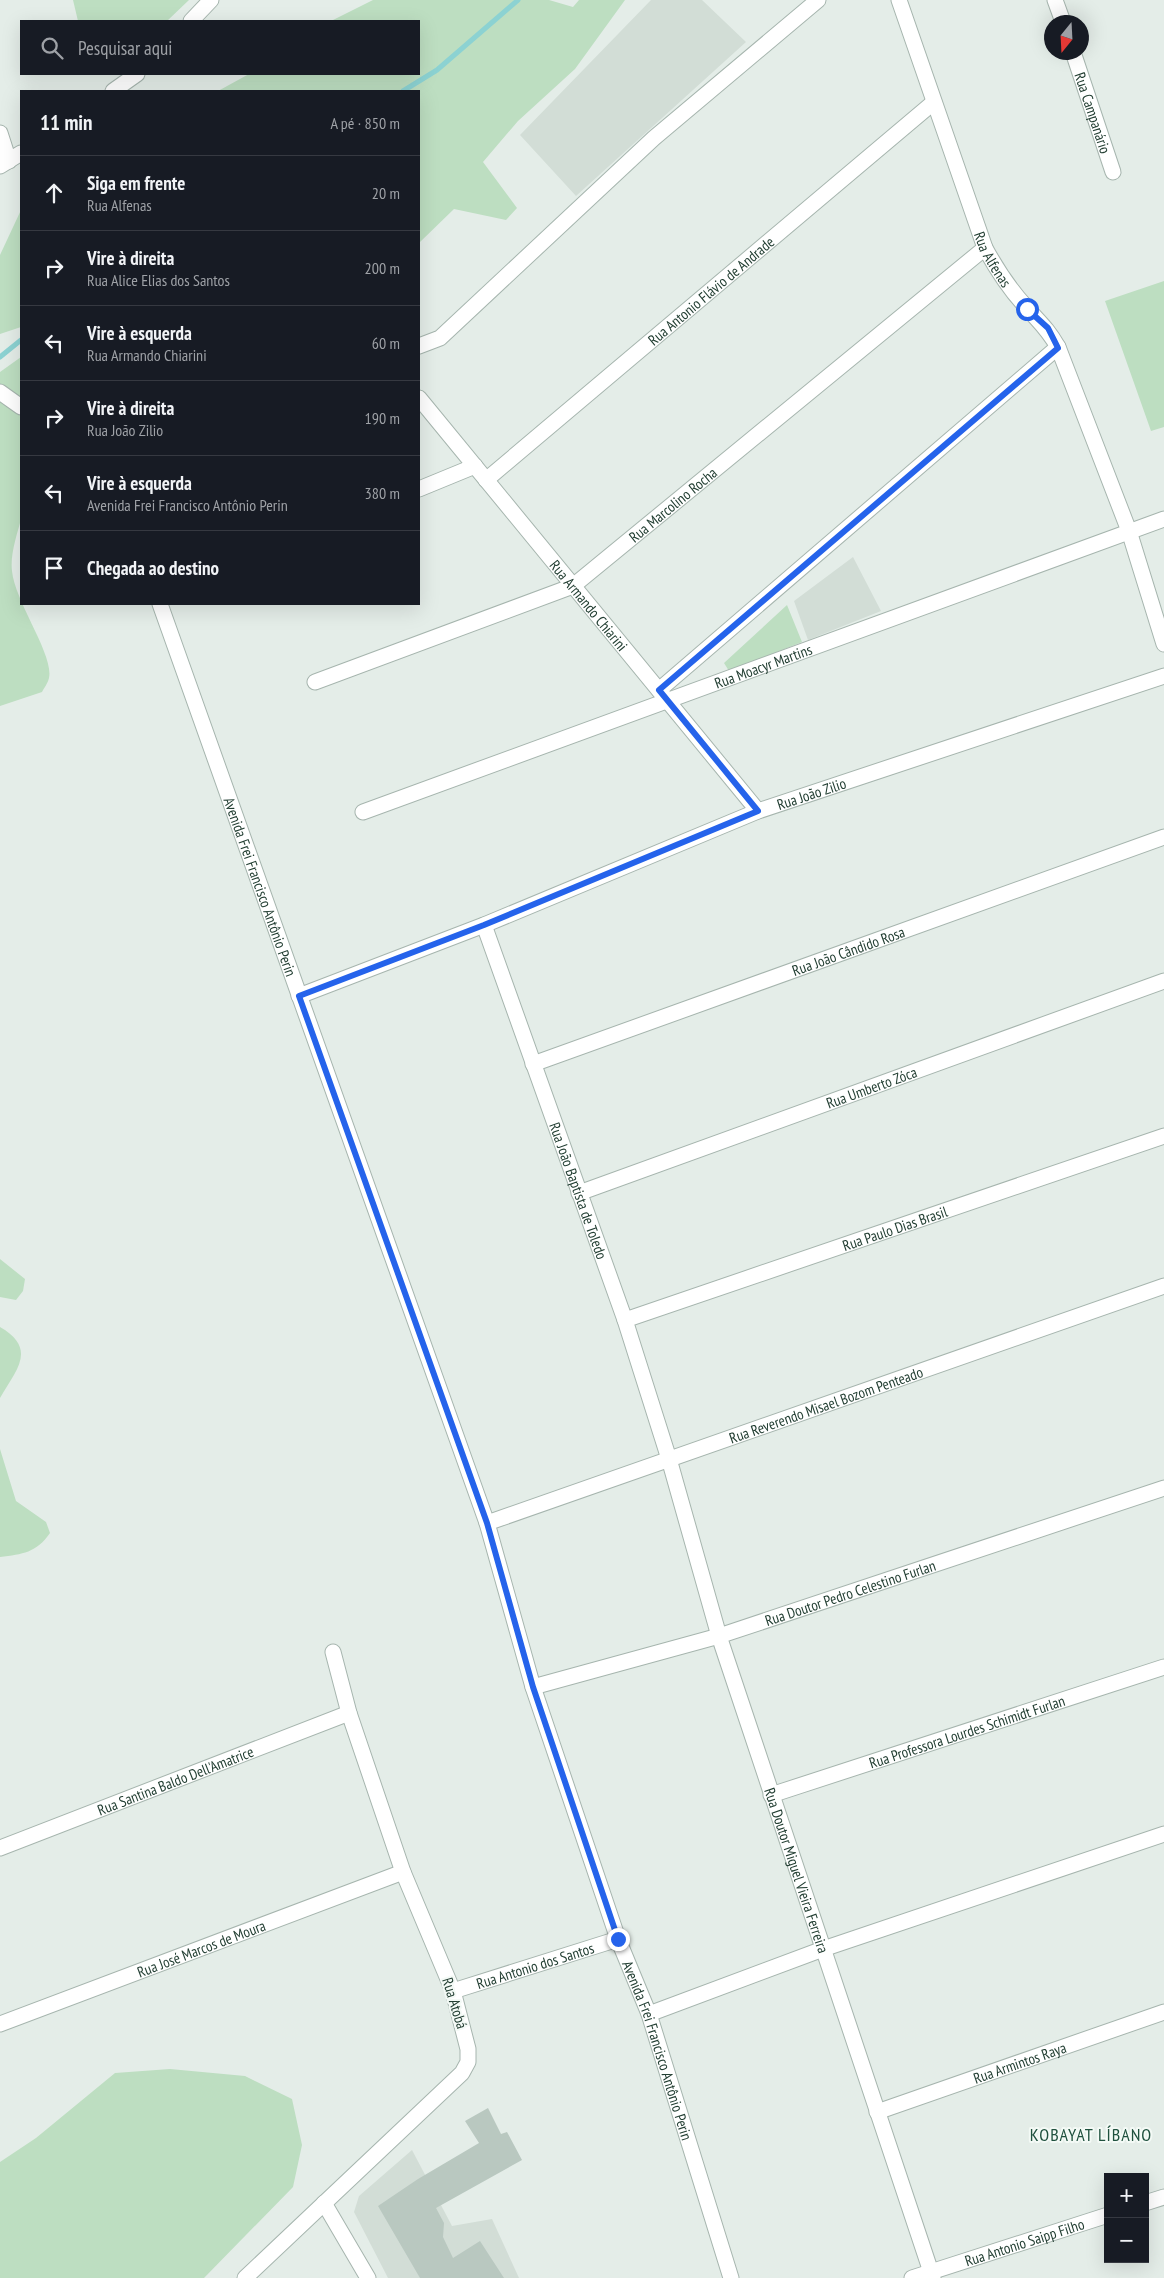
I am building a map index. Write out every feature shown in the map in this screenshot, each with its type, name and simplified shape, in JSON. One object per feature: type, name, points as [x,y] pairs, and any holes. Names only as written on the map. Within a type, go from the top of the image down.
[{"type":"street","points":[[192,20],[210,0]]},
{"type":"street","points":[[420,346],[440,338],[654,138],[818,0]]},
{"type":"street","name":"Rua Alfenas","points":[[899,0],[985,248],[1000,276],[1027,309],[1048,328],[1058,348],[1129,531],[1164,644]]},
{"type":"street","points":[[1055,0],[1060,15]]},
{"type":"street","name":"Rua Campanário","points":[[1076,60],[1113,172]]},
{"type":"street","points":[[114,90],[136,75]]},
{"type":"street","name":"Rua Antonio Flávio de Andrade","points":[[486,480],[934,102]]},
{"type":"street","points":[[0,133],[10,160]]},
{"type":"street","name":"Rua Marcolino Rocha","points":[[315,682],[573,586],[985,248]]},
{"type":"street","points":[[664,696],[1058,348]]},
{"type":"street","points":[[0,392],[20,406]]},
{"type":"street","name":"Rua Armando Chiarini","points":[[420,399],[758,811]]},
{"type":"street","points":[[420,489],[475,466]]},
{"type":"street","name":"Rua Moacyr Martins","points":[[362,812],[664,696],[1164,519]]},
{"type":"street","name":"Avenida Frei Francisco Antônio Perin","points":[[160,605],[487,1523],[533,1687],[618,1939],[649,2014],[731,2278]]},
{"type":"street","name":"Rua João Zilio","points":[[299,996],[484,925],[758,811],[1164,676]]},
{"type":"street","name":"Rua João Cândido Rosa","points":[[533,1064],[1164,837]]},
{"type":"street","name":"Rua João Baptista de Toledo","points":[[484,925],[625,1320],[669,1459]]},
{"type":"street","name":"Rua Umberto Zóca","points":[[579,1193],[1164,981]]},
{"type":"street","name":"Rua Paulo Dias Brasil","points":[[625,1320],[1164,1136]]},
{"type":"street","name":"Rua Reverendo Misael Bozom Penteado","points":[[487,1523],[1164,1286]]},
{"type":"street","name":"Rua Doutor Miguel Vieira Ferreira","points":[[669,1459],[719,1636],[932,2275]]},
{"type":"street","name":"Rua Doutor Pedro Celestino Furlan","points":[[533,1687],[719,1636],[1164,1488]]},
{"type":"street","name":"Rua Atobá","points":[[245,2278],[462,2073],[468,2062],[468,2049],[453,1991],[402,1872],[349,1713],[333,1652]]},
{"type":"street","name":"Rua Professora Lourdes Schimidt Furlan","points":[[771,1795],[1164,1667]]},
{"type":"street","name":"Rua Santina Baldo Dell'Amatrice","points":[[0,1848],[349,1713]]},
{"type":"street","points":[[649,2014],[823,1949],[1164,1834]]},
{"type":"street","name":"Rua José Marcos de Moura","points":[[0,2024],[402,1872]]},
{"type":"street","name":"Rua Antonio dos Santos","points":[[453,1991],[618,1939]]},
{"type":"street","name":"Rua Armintos Raya","points":[[877,2112],[1164,2012]]},
{"type":"street","points":[[1149,2202],[1164,2196]]},
{"type":"street","points":[[324,2203],[368,2278]]},
{"type":"street","name":"Rua Antonio Saipp Filho","points":[[912,2278],[932,2275],[1104,2216]]},
{"type":"shaded area","points":[[651,0],[702,0],[746,42],[576,196],[520,135]]},
{"type":"shaded area","points":[[853,557],[881,611],[808,640],[794,601]]},
{"type":"shaded area","points":[[412,2150],[452,2226],[492,2219],[519,2278],[388,2278],[354,2212],[359,2196]]},
{"type":"green space","points":[[73,0],[189,0],[168,20],[78,20]]},
{"type":"green space","points":[[373,0],[549,0],[573,7],[579,0],[625,0],[575,69],[518,121],[483,162],[517,208],[506,220],[454,209],[420,242],[420,90],[220,90],[247,75],[420,75],[420,20],[333,20]]},
{"type":"green space","points":[[20,212],[20,327],[0,334],[0,255]]},
{"type":"green space","points":[[1164,281],[1164,427],[1151,431],[1105,301]]},
{"type":"green space","points":[[20,358],[20,523],[13,551],[12,571],[20,598],[20,605],[23,605],[46,656],[49,678],[42,692],[0,706],[0,372]]},
{"type":"green space","points":[[787,605],[802,642],[729,671],[724,663]]},
{"type":"green space","points":[[0,1259],[25,1279],[23,1291],[16,1300],[0,1297]]},
{"type":"green space","points":[[0,1327],[12,1335],[18,1343],[21,1352],[17,1369],[0,1398]]},
{"type":"green space","points":[[0,1449],[16,1501],[46,1522],[50,1533],[34,1549],[16,1555],[0,1557]]},
{"type":"green space","points":[[170,2069],[245,2076],[292,2099],[302,2145],[293,2187],[204,2278],[0,2278],[0,2162],[36,2138],[115,2073]]},
{"type":"building","points":[[488,2108],[501,2134],[507,2132],[522,2160],[436,2208],[444,2223],[443,2237],[453,2258],[480,2241],[504,2278],[420,2278],[378,2206],[418,2179],[479,2143],[465,2121]]},
{"type":"waterway","points":[[405,90],[437,70],[518,0]]},
{"type":"waterway","points":[[0,357],[20,341]]},
{"type":"district","name":"KOBAYAT LÍBANO","points":[[1091,2134]]},
{"type":"route","points":[[618,1939],[533,1687],[487,1523],[299,996],[484,925],[758,811],[659,690],[1058,348],[1048,328],[1027,309]]}]
